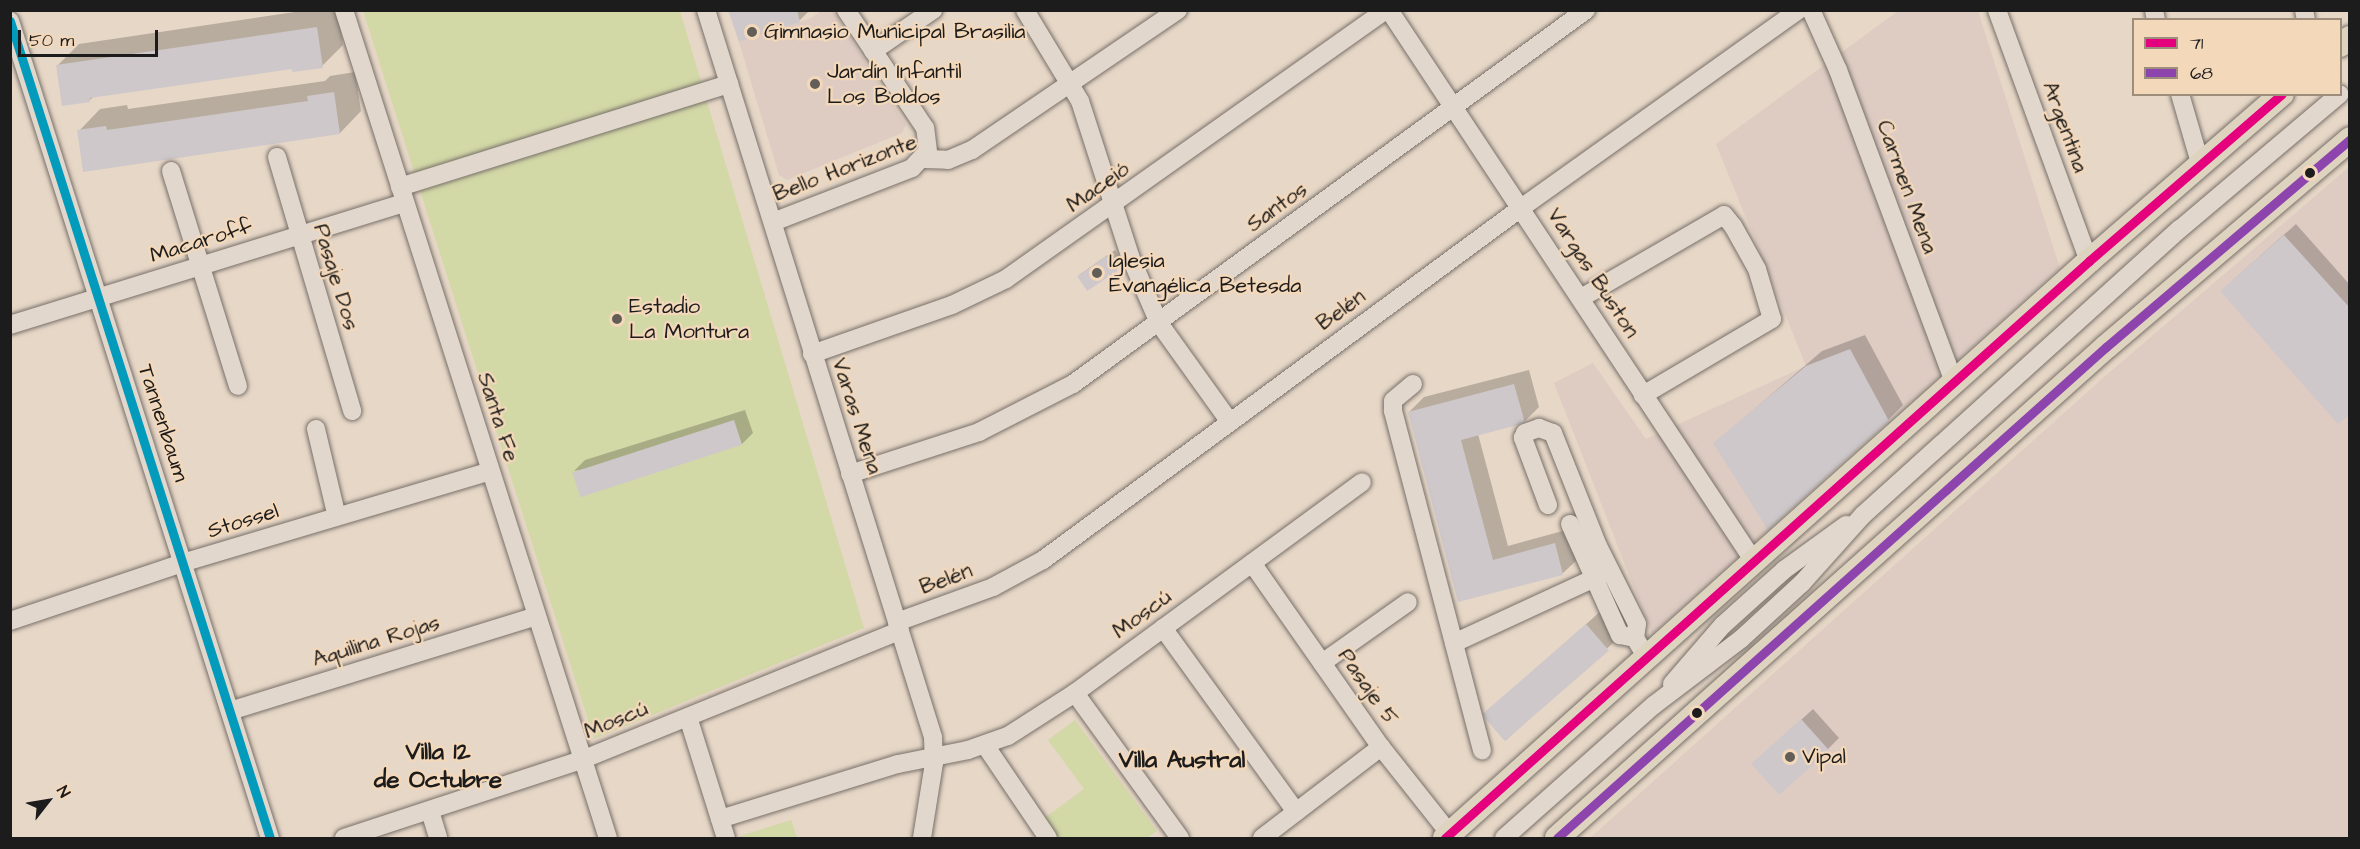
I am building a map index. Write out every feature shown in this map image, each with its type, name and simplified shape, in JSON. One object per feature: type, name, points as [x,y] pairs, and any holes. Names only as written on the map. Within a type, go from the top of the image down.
[{"type":"main road","points":[[1447,836],[1641,648],[1755,563],[2088,261],[2280,96]]},
{"type":"main road","points":[[1557,838],[2106,346],[2349,138]]},
{"type":"street","name":"Santa Fe","points":[[344,10],[608,838]]},
{"type":"street","name":"Varas Mena","points":[[706,10],[898,627],[934,754],[922,838]]},
{"type":"street","points":[[846,10],[925,128],[930,143],[925,159]]},
{"type":"street","points":[[873,51],[933,10]]},
{"type":"street","points":[[1025,10],[1072,85],[1094,136],[1135,267],[1159,323],[1230,422]]},
{"type":"street","name":"Bello Horizonte","points":[[773,222],[912,168],[925,159],[948,160],[972,150],[1072,85],[1178,10]]},
{"type":"street","name":"Vargas Buston","points":[[1388,10],[1455,107],[1755,563]]},
{"type":"street","name":"Maceió","points":[[812,354],[978,294],[1034,262],[1388,10]]},
{"type":"street","name":"Santos","points":[[850,474],[1009,418],[1073,384],[1586,10]]},
{"type":"street","name":"Belén","points":[[898,627],[993,587],[1043,560],[1521,208],[1799,10]]},
{"type":"street","name":"Carmen Mena","points":[[1811,10],[1838,70],[1954,382]]},
{"type":"street","name":"Argentina","points":[[1997,10],[2088,261]]},
{"type":"street","name":"Tannenbaum","points":[[10,21],[270,838]]},
{"type":"street","name":"Macaroff","points":[[10,325],[298,236],[402,195],[729,84]]},
{"type":"street","points":[[2181,96],[2200,163]]},
{"type":"street","points":[[1504,838],[1654,705],[1723,625],[1815,545],[1863,515],[2180,229],[2338,96]]},
{"type":"street","name":"Pasaje Dos","points":[[277,157],[298,236],[352,411]]},
{"type":"street","points":[[171,171],[238,386]]},
{"type":"street","points":[[1581,298],[1724,215],[1757,269],[1772,319],[1643,395]]},
{"type":"street","points":[[1413,384],[1393,400],[1393,411],[1482,751]]},
{"type":"street","points":[[1548,505],[1523,438],[1525,433],[1539,428],[1553,433],[1610,571],[1637,624],[1641,648]]},
{"type":"street","points":[[316,429],[337,517]]},
{"type":"street","name":"Stossel","points":[[10,621],[183,563],[490,471]]},
{"type":"street","name":"Moscú","points":[[934,754],[985,745],[1023,728],[1075,693],[1362,482]]},
{"type":"street","points":[[1570,524],[1593,581],[1620,635],[1641,648]]},
{"type":"street","name":"Pasaje 5","points":[[1252,563],[1381,747],[1447,836]]},
{"type":"street","points":[[1454,643],[1593,581],[1610,571]]},
{"type":"street","points":[[1322,663],[1407,602]]},
{"type":"street","name":"Aquilina Rojas","points":[[230,711],[537,616]]},
{"type":"street","name":"Moscú","points":[[344,838],[690,725],[898,627]]},
{"type":"street","points":[[1163,628],[1296,812]]},
{"type":"street","points":[[1075,693],[1179,838]]},
{"type":"street","points":[[690,725],[726,838]]},
{"type":"street","points":[[985,745],[1048,838]]},
{"type":"street","points":[[1262,838],[1381,747]]},
{"type":"street","points":[[720,819],[934,754]]},
{"type":"street","points":[[430,811],[438,838]]},
{"type":"shaded area","name":"Jardín Infantil Los Boldos","points":[[821,11],[833,11],[906,125],[902,133],[787,180],[779,175],[739,42],[811,18]]},
{"type":"shaded area","points":[[1898,11],[1978,11],[2060,268],[1652,634],[1554,383],[1593,363],[1646,439],[1806,366],[1716,144]]},
{"type":"shaded area","points":[[2349,167],[2349,838],[1590,838],[2104,377]]},
{"type":"green space","name":"Estadio La Montura","points":[[363,11],[680,11],[864,628],[594,739]]},
{"type":"green space","points":[[1075,720],[1157,831],[1147,838],[1058,838],[1043,819],[1084,789],[1048,740]]},
{"type":"green space","points":[[791,820],[797,838],[740,838],[740,836]]},
{"type":"building","name":"Gimnasio Municipal Brasilia","points":[[728,10],[797,10],[800,22],[739,42]]},
{"type":"building","points":[[317,27],[323,68],[292,72],[292,69],[90,98],[90,102],[62,106],[56,65]]},
{"type":"building","points":[[334,92],[340,134],[83,172],[77,130],[106,126],[107,130],[308,101],[307,96]]},
{"type":"building","points":[[2284,235],[2350,308],[2350,414],[2338,424],[2220,291]]},
{"type":"building","name":"Iglesia Evangélica Betesda","points":[[1107,256],[1117,271],[1087,291],[1077,276]]},
{"type":"building","points":[[1850,349],[1889,421],[1768,530],[1713,443],[1806,366]]},
{"type":"building","points":[[1514,384],[1525,423],[1461,440],[1493,560],[1555,543],[1563,575],[1458,602],[1408,412]]},
{"type":"building","points":[[734,420],[742,445],[580,497],[572,473]]},
{"type":"building","points":[[1586,624],[1609,650],[1505,741],[1482,715]]},
{"type":"building","name":"Vipal","points":[[1801,719],[1829,750],[1779,795],[1751,764]]},
{"type":"transit line","points":[[10,21],[270,838]]},
{"type":"transit line","name":"71","points":[[1445,838],[2089,261],[2280,96]]},
{"type":"transit line","name":"68","points":[[1557,838],[2106,347],[2350,139]]},
{"type":"place","name":"Gimnasio Municipal Brasilia","points":[[752,32]]},
{"type":"place","name":"Jardín Infantil Los Boldos","points":[[815,84]]},
{"type":"place","name":"Iglesia Evangélica Betesda","points":[[1097,273]]},
{"type":"place","name":"Estadio La Montura","points":[[617,319]]},
{"type":"place","name":"Vipal","points":[[1790,757]]},
{"type":"district","name":"Villa Austral","points":[[1182,761]]},
{"type":"district","name":"Villa 12 de Octubre","points":[[438,767]]}]
